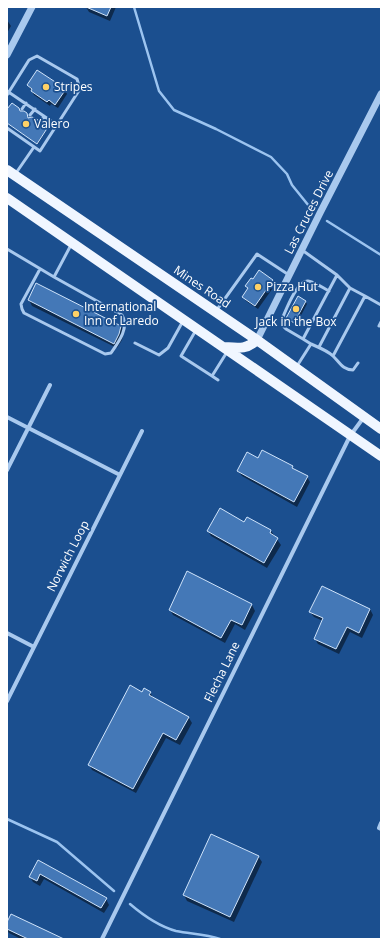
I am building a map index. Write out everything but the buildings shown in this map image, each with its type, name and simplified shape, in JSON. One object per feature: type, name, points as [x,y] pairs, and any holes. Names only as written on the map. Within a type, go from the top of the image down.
[{"type":"main road","name":"Mines Road","points":[[11,172],[257,340],[381,429]]},
{"type":"main road","points":[[7,198],[381,456]]},
{"type":"main road","points":[[226,349],[250,346],[257,340]]},
{"type":"street","points":[[7,55],[32,7]]},
{"type":"street","name":"Las Cruces Drive","points":[[257,340],[381,94]]},
{"type":"street","points":[[7,470],[50,385]]},
{"type":"street","points":[[7,417],[120,475]]},
{"type":"street","name":"Flecha Lane","points":[[102,939],[350,436],[364,417]]},
{"type":"street","name":"Norwich Loop","points":[[7,701],[142,431]]},
{"type":"street","points":[[7,633],[34,647]]},
{"type":"street","points":[[381,823],[379,828],[381,829]]},
{"type":"lane","points":[[8,127],[16,135],[40,151],[57,125],[80,89],[77,79],[37,56],[29,60],[8,93],[57,125]]},
{"type":"lane","points":[[22,109],[26,104]]},
{"type":"lane","points":[[30,115],[35,110]]},
{"type":"lane","points":[[40,122],[44,116]]},
{"type":"lane","points":[[16,135],[19,131]]},
{"type":"lane","points":[[27,142],[29,138]]},
{"type":"lane","points":[[11,172],[34,147]]},
{"type":"lane","points":[[54,277],[72,243]]},
{"type":"lane","points":[[7,249],[122,315],[125,320],[125,326],[116,346],[111,353],[105,354],[24,313],[21,304],[40,269]]},
{"type":"lane","points":[[302,250],[337,275],[350,288],[381,305]]},
{"type":"lane","points":[[215,312],[257,254],[289,275]]},
{"type":"lane","points":[[303,339],[337,275]]},
{"type":"lane","points":[[328,291],[310,281],[304,282],[298,286],[282,319],[282,325],[286,329],[333,356],[338,363],[348,370],[353,370],[358,363]]},
{"type":"lane","points":[[319,347],[350,288]]},
{"type":"lane","points":[[333,356],[365,296]]},
{"type":"lane","points":[[135,343],[159,355],[168,348],[184,320]]},
{"type":"lane","points":[[379,326],[381,322]]},
{"type":"lane","points":[[197,328],[181,356],[218,380]]},
{"type":"lane","points":[[296,368],[311,344]]},
{"type":"lane","points":[[212,376],[226,349]]},
{"type":"waterway","points":[[134,7],[159,91],[174,110],[216,129],[271,157],[287,174],[292,185],[313,211]]},
{"type":"waterway","points":[[327,221],[381,255]]},
{"type":"waterway","points":[[7,819],[57,842],[114,891]]},
{"type":"waterway","points":[[130,904],[141,913],[169,929],[220,939]]},
{"type":"place","name":"Stripes","points":[[46,87]]},
{"type":"place","name":"Valero","points":[[26,124]]},
{"type":"place","name":"Pizza Hut","points":[[258,287]]},
{"type":"place","name":"Jack in the Box","points":[[296,309]]},
{"type":"place","name":"International Inn of Laredo","points":[[76,314]]}]
